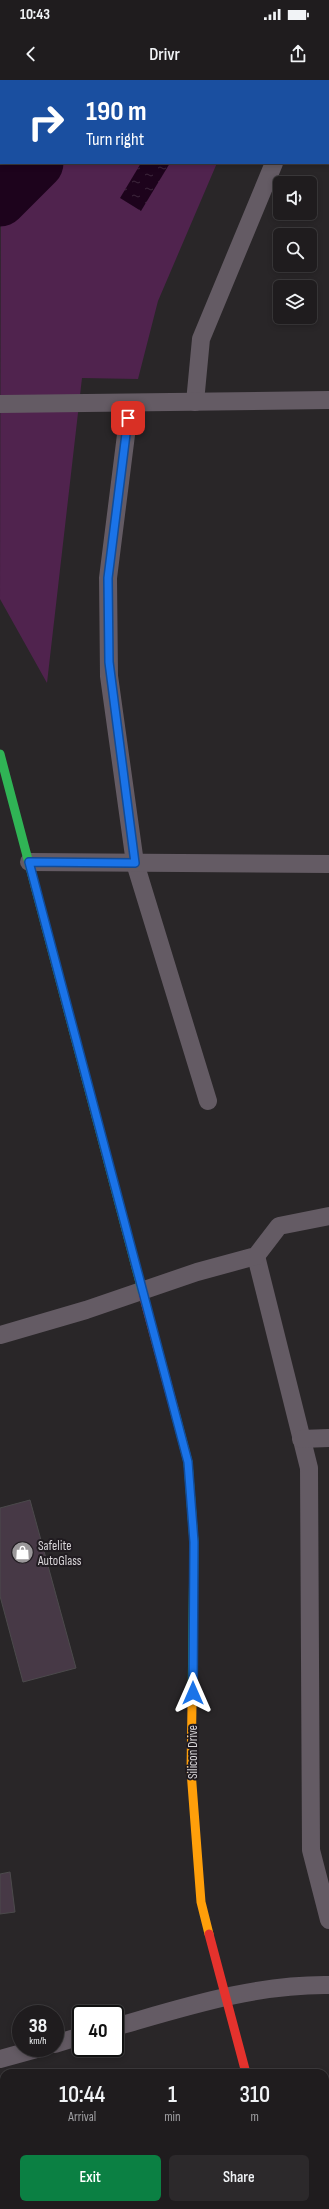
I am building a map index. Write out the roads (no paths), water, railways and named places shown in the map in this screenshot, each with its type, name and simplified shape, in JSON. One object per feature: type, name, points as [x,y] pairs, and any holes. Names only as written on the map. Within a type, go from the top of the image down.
[{"type":"street","name":"Silicon Drive","points":[[0,754],[188,1462],[194,1542],[191,1771],[201,1902],[245,2069]]},
{"type":"lane","points":[[194,402],[201,339],[274,164]]},
{"type":"lane","points":[[0,404],[329,400]]},
{"type":"lane","points":[[130,402],[108,578],[109,676],[135,863],[208,1101]]},
{"type":"lane","points":[[29,862],[329,864]]},
{"type":"lane","points":[[0,1335],[86,1310],[197,1272],[256,1256],[279,1226],[329,1216]]},
{"type":"lane","points":[[256,1256],[309,1468],[311,1850],[329,1920]]},
{"type":"lane","points":[[301,1438],[329,1438]]},
{"type":"lane","points":[[124,2024],[226,1996],[297,1985],[329,1985]]},
{"type":"lane","points":[[0,2059],[12,2056]]},
{"type":"water","points":[[140,164],[169,164],[141,211],[120,198]]},
{"type":"waterway","points":[[0,200],[36,164]]},
{"type":"place","name":"Safelite AutoGlass","points":[[22,1552]]}]
